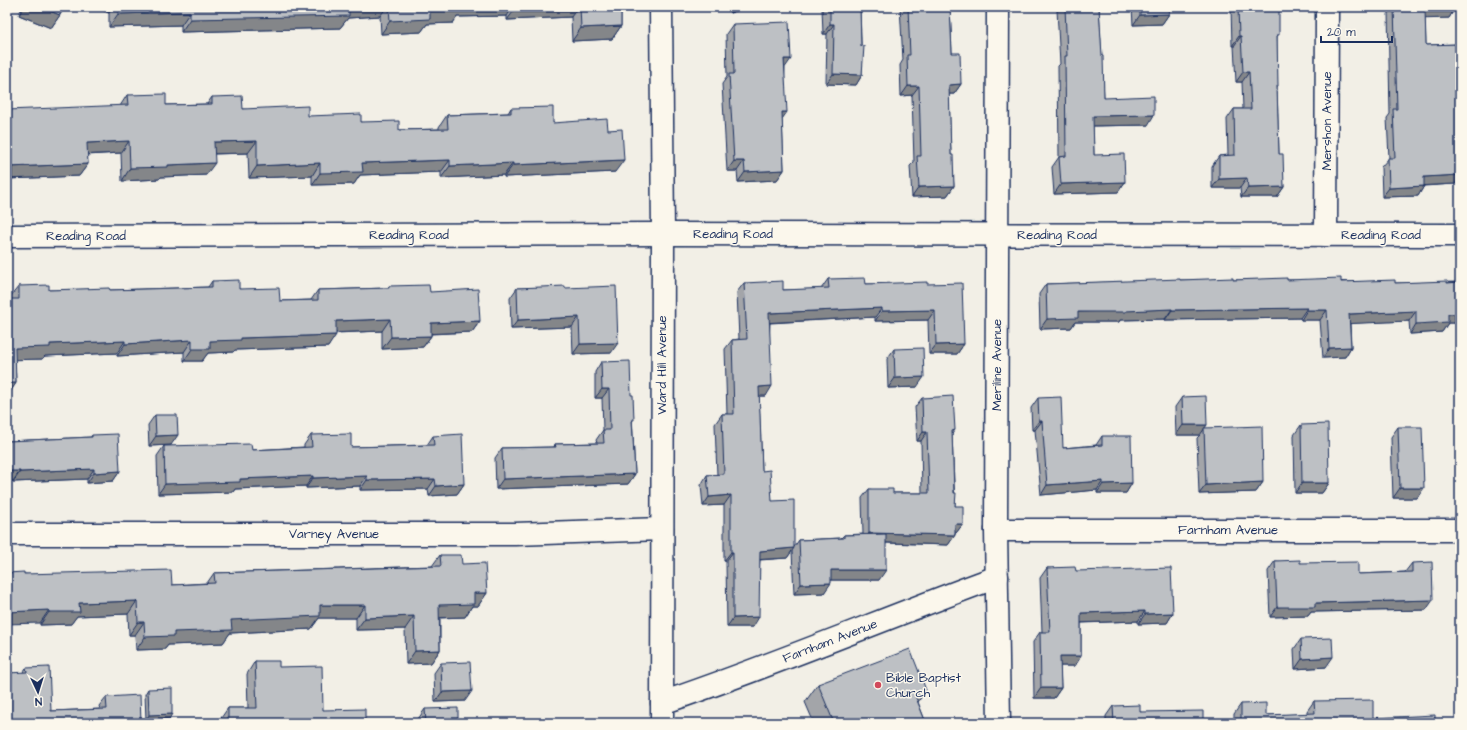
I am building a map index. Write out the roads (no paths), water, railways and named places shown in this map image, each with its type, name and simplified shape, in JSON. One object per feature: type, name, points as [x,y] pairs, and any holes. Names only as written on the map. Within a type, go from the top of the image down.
[{"type":"street","name":"Ward Hill Avenue","points":[[661,7],[663,234],[662,713]]},
{"type":"street","name":"Meriline Avenue","points":[[998,7],[996,530],[999,723]]},
{"type":"street","name":"Mershon Avenue","points":[[1326,235],[1327,7]]},
{"type":"street","name":"Reading Road","points":[[7,236],[663,234],[1460,235]]},
{"type":"street","name":"Varney Avenue","points":[[7,534],[515,534],[662,529]]},
{"type":"street","name":"Farnham Avenue","points":[[996,530],[1460,530]]},
{"type":"street","name":"Farnham Avenue","points":[[662,713],[715,685],[997,577]]},
{"type":"place","name":"Bible Baptist Church","points":[[878,685]]}]
